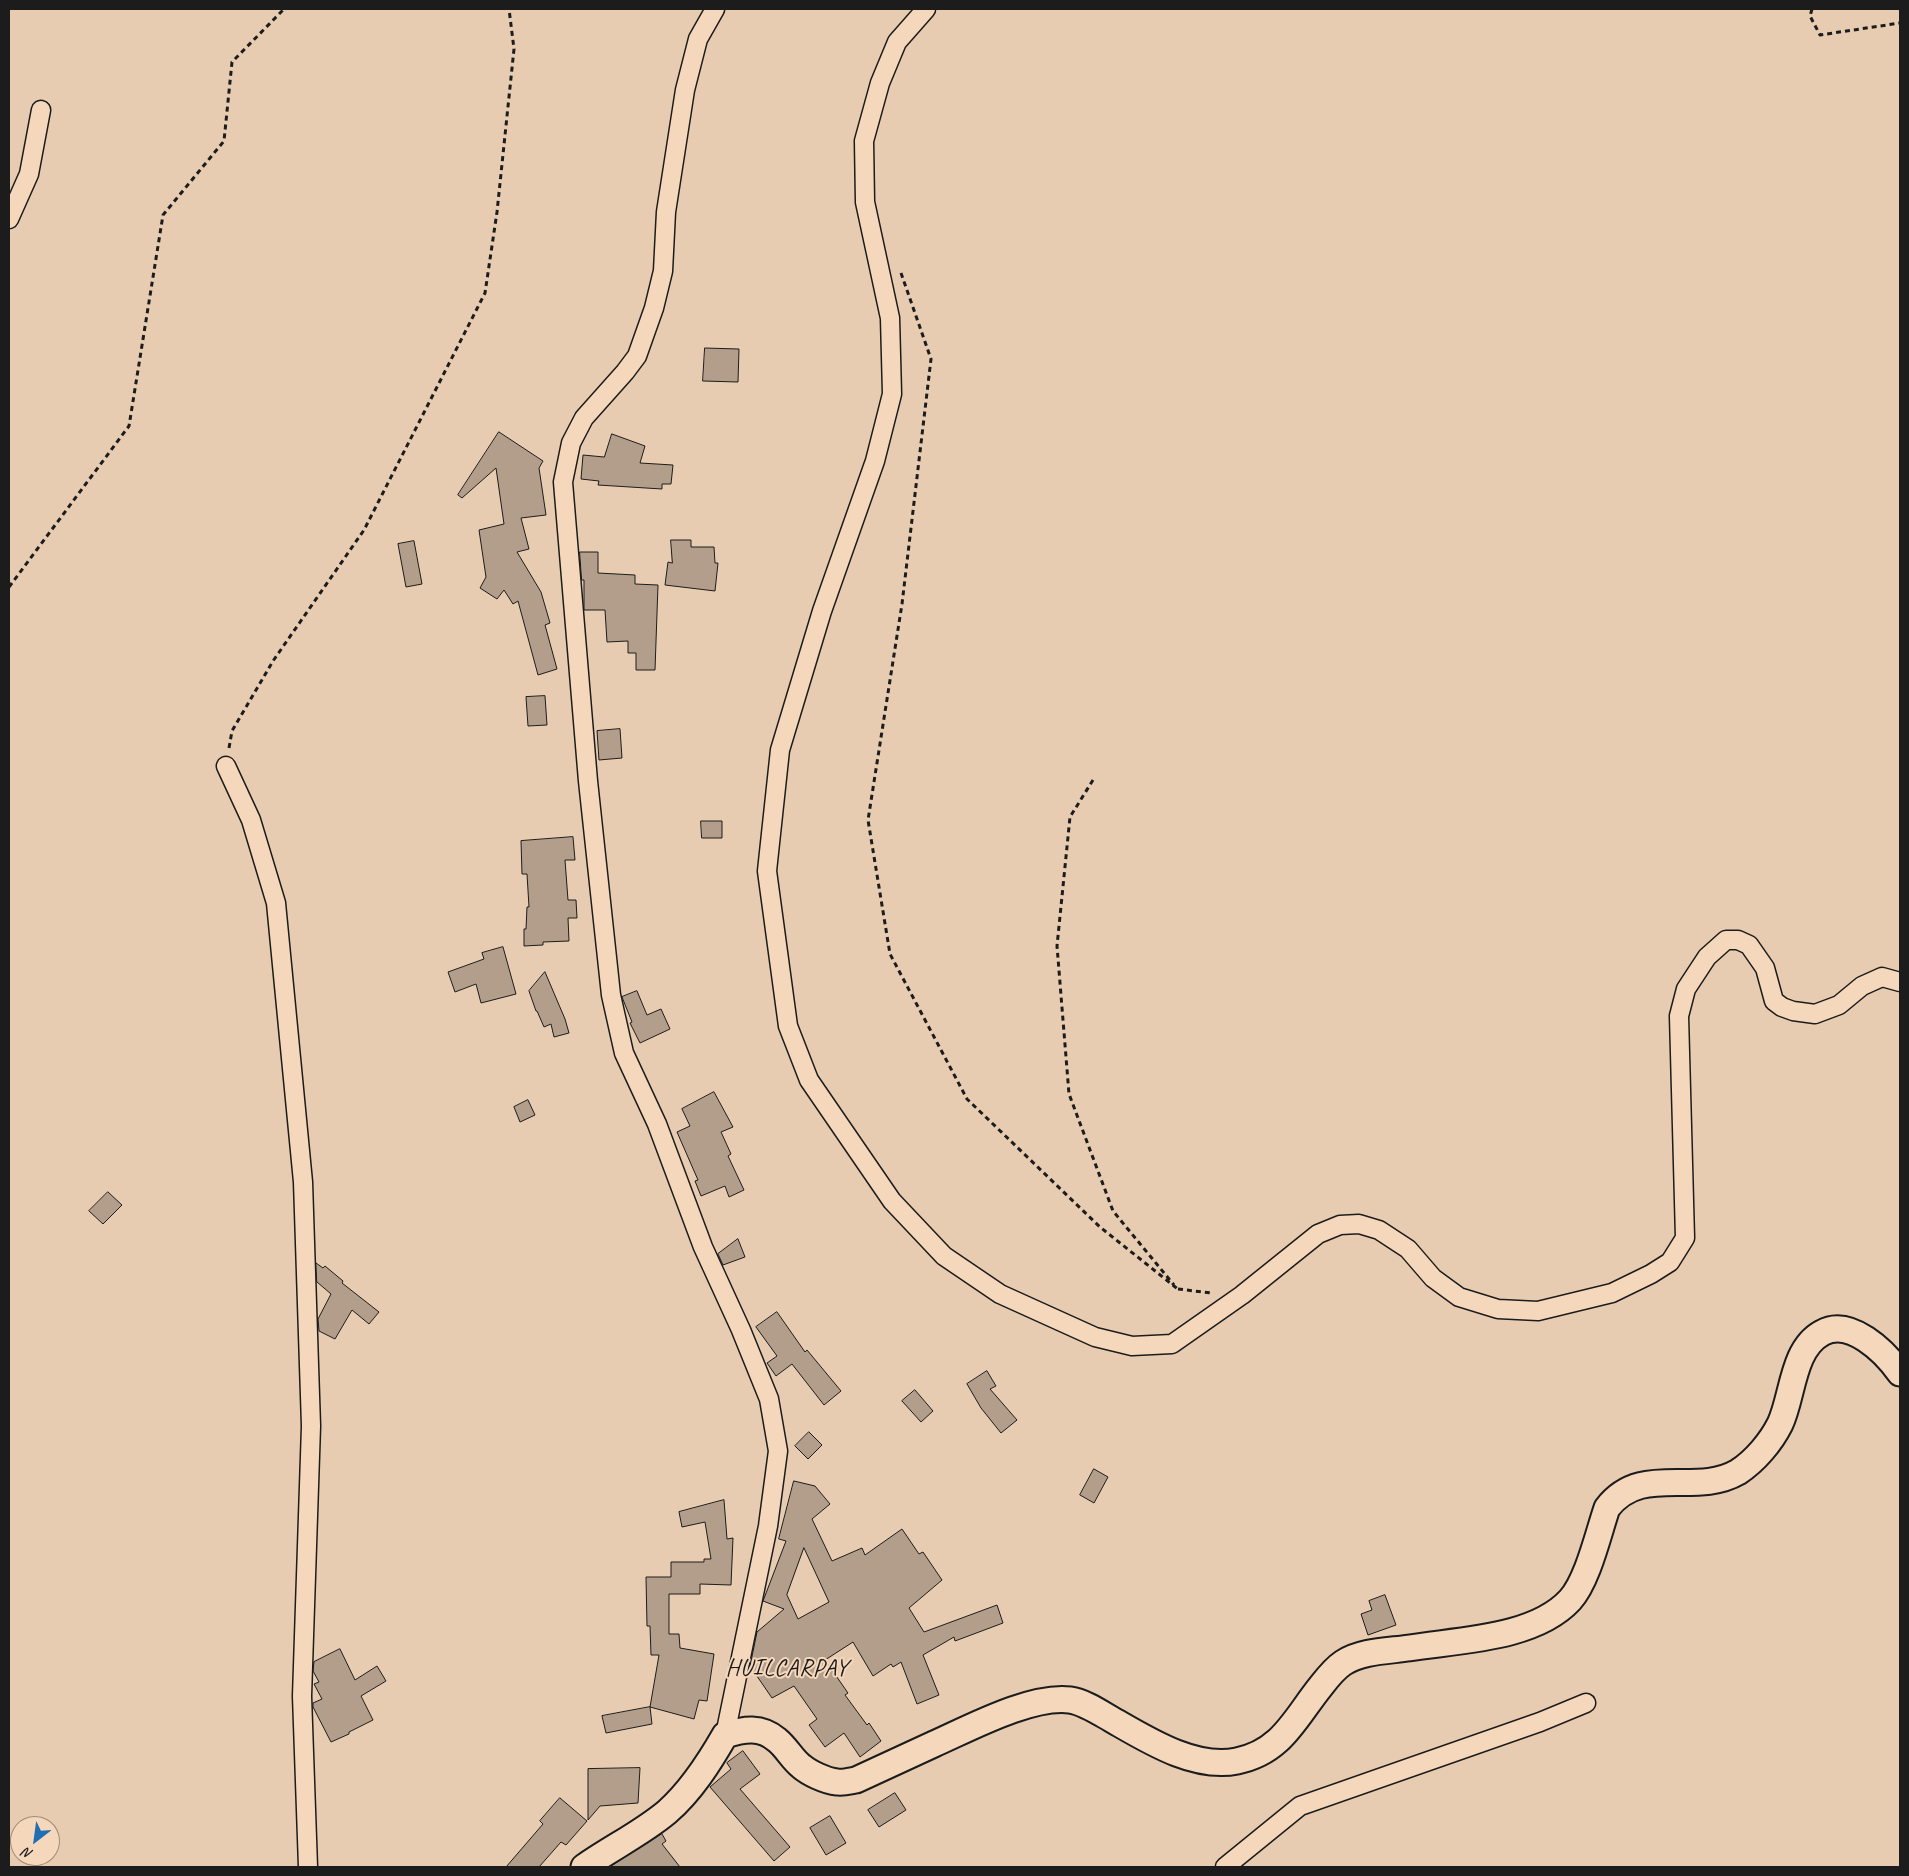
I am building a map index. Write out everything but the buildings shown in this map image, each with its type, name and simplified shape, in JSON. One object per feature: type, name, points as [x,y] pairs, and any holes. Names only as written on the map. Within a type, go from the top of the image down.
[{"type":"main road","points":[[584,1867],[668,1811],[707,1768],[726,1735],[741,1730],[751,1729],[763,1732],[777,1739],[801,1766],[817,1776],[836,1782],[856,1780],[969,1728],[1023,1706],[1049,1701],[1071,1700],[1092,1708],[1169,1750],[1204,1762],[1235,1762],[1261,1754],[1284,1736],[1319,1688],[1334,1670],[1344,1662],[1379,1652],[1518,1631],[1546,1618],[1570,1599],[1581,1580],[1607,1508],[1623,1492],[1648,1483],[1711,1482],[1738,1472],[1768,1446],[1781,1423],[1792,1382],[1807,1346],[1822,1333],[1837,1329],[1852,1332],[1871,1342],[1890,1359],[1900,1372]]},
{"type":"street","points":[[715,9],[698,39],[685,90],[666,212],[663,271],[654,308],[637,356],[584,418],[571,443],[563,482],[588,781],[613,1004],[624,1053],[657,1124],[703,1247],[742,1330],[769,1399],[778,1451],[768,1526],[726,1735]]},
{"type":"street","points":[[926,9],[897,42],[880,83],[864,141],[865,202],[890,318],[892,394],[875,461],[822,611],[780,750],[768,871],[788,1026],[809,1080],[892,1201],[944,1256],[1000,1294],[1095,1336],[1132,1346],[1172,1344],[1242,1295],[1318,1234],[1340,1225],[1359,1224],[1379,1230],[1408,1248],[1432,1278],[1459,1297],[1498,1309],[1538,1312],[1612,1293],[1651,1274],[1670,1262],[1685,1238],[1679,1016],[1686,988],[1706,957],[1726,940],[1738,940],[1749,945],[1765,968],[1774,1001],[1782,1007],[1793,1011],[1815,1014],[1839,1005],[1862,986],[1882,977],[1900,982]]},
{"type":"street","points":[[9,219],[29,174],[41,110]]},
{"type":"street","points":[[226,766],[251,820],[276,903],[303,1182],[311,1426],[302,1696],[308,1867]]},
{"type":"street","points":[[1225,1867],[1300,1806],[1540,1722],[1586,1703]]},
{"type":"path","points":[[9,587],[129,426],[163,215],[224,141],[232,62],[284,9]]},
{"type":"path","points":[[226,766],[232,731],[273,661],[364,530],[485,293],[497,212],[514,49],[509,9]]},
{"type":"path","points":[[1812,9],[1810,16],[1820,35],[1900,23]]},
{"type":"path","points":[[900,271],[905,280],[931,359],[902,604],[868,820],[890,954],[967,1098],[1100,1228],[1179,1290],[1242,1295]]},
{"type":"path","points":[[1094,780],[1070,817],[1057,946],[1069,1094],[1113,1211],[1179,1290]]},
{"type":"district","name":"HUILCARPAY","points":[[787,1669]]}]
